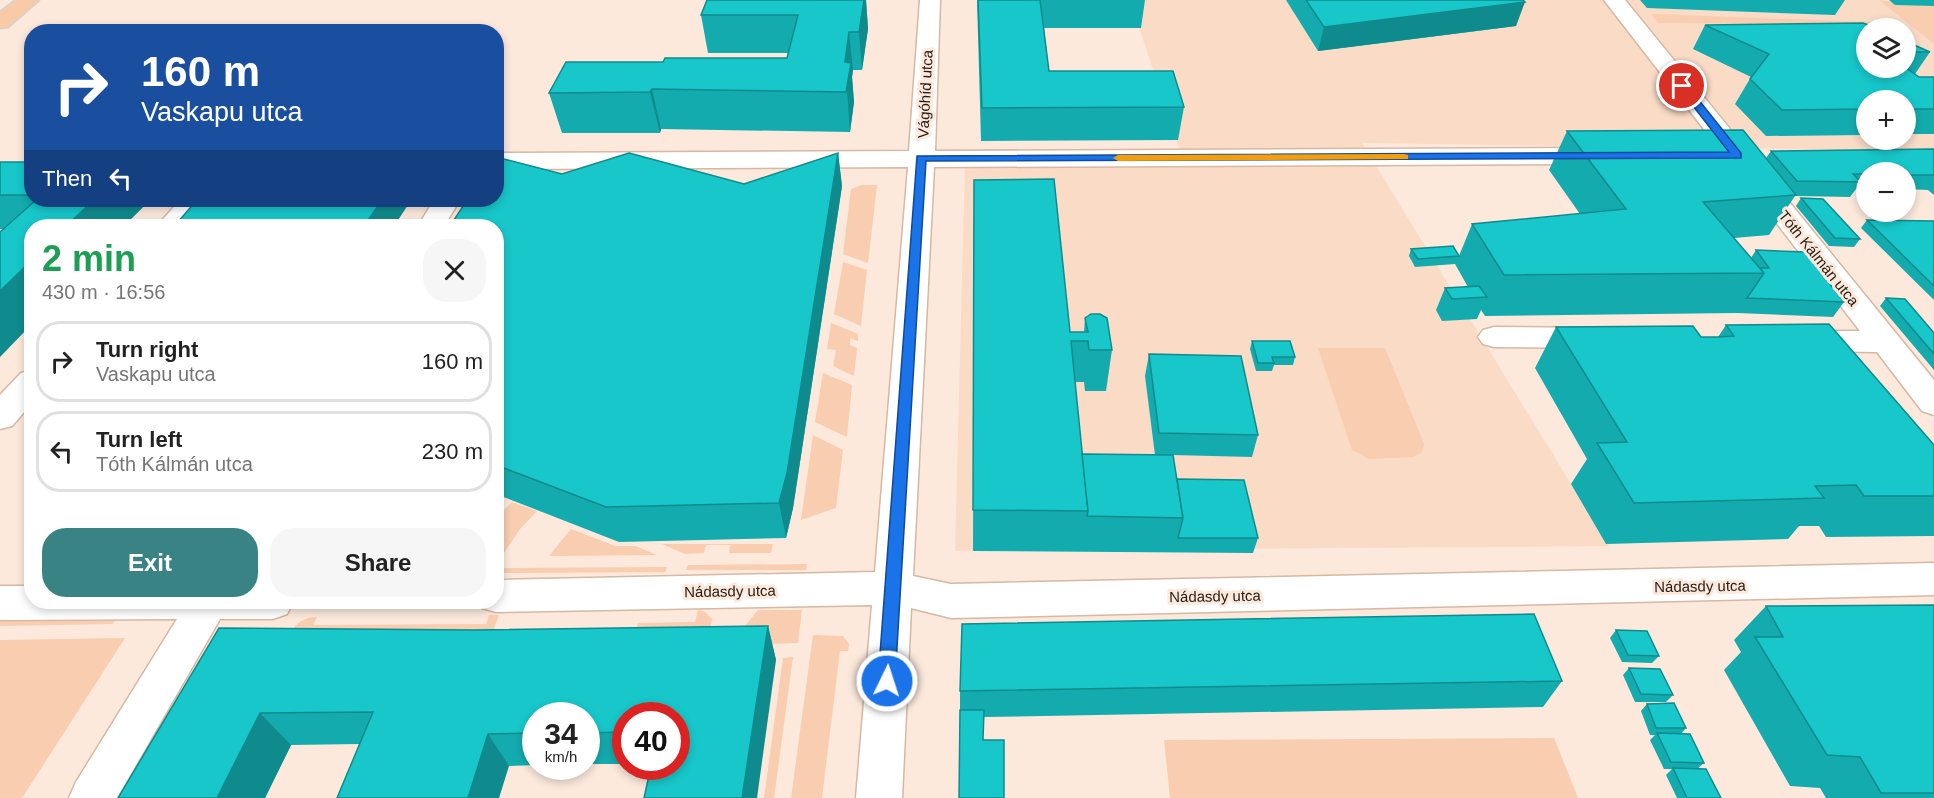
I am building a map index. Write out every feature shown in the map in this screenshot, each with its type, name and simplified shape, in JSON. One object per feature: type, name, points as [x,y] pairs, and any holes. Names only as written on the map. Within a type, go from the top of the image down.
[{"type":"main road","points":[[0,22],[29,0]]},
{"type":"street","name":"Vágóhíd utca","points":[[879,798],[930,0]]},
{"type":"street","name":"Tóth Kálmán utca","points":[[1614,0],[1934,403]]},
{"type":"street","points":[[1704,156],[1765,155]]},
{"type":"street","points":[[504,162],[1621,156]]},
{"type":"street","points":[[177,219],[188,207]]},
{"type":"street","points":[[1494,337],[1628,339]]},
{"type":"street","points":[[1777,341],[1886,342]]},
{"type":"street","points":[[0,417],[24,390]]},
{"type":"street","name":"Nádasdy utca","points":[[504,596],[893,588],[951,601],[1934,579]]},
{"type":"street","points":[[0,603],[24,603]]},
{"type":"street","points":[[92,798],[205,609]]},
{"type":"shaded area","points":[[1130,0],[1879,0],[1903,18],[1856,18],[1856,78],[1916,78],[1916,28],[1934,42],[1934,151],[1862,150],[1916,150],[1916,90],[1856,90],[1856,150],[1362,143],[1609,546],[955,551],[965,163],[1183,160]]},
{"type":"shaded area","points":[[1879,0],[1934,6],[1934,44],[1916,30],[1916,18],[1902,18]]},
{"type":"shaded area","points":[[1651,14],[1856,21],[1856,25],[1658,23]]},
{"type":"shaded area","points":[[862,185],[877,185],[868,263],[843,254],[851,189]]},
{"type":"shaded area","points":[[843,262],[867,270],[861,326],[834,314]]},
{"type":"shaded area","points":[[831,323],[858,334],[858,341],[850,338],[850,345],[857,348],[854,376],[833,366],[836,350],[827,349]]},
{"type":"shaded area","points":[[1318,348],[1385,348],[1424,444],[1422,452],[1413,457],[1369,459],[1352,450]]},
{"type":"shaded area","points":[[823,373],[852,385],[847,437],[815,422]]},
{"type":"shaded area","points":[[813,435],[843,450],[836,508],[801,520]]},
{"type":"shaded area","points":[[512,502],[537,511],[520,529],[504,553],[504,510]]},
{"type":"shaded area","points":[[571,529],[615,546],[635,546],[657,555],[549,556]]},
{"type":"shaded area","points":[[662,544],[773,544],[771,553],[729,553],[730,545],[706,545],[704,553],[685,554]]},
{"type":"shaded area","points":[[807,564],[806,570],[686,570],[688,565]]},
{"type":"shaded area","points":[[667,567],[665,572],[504,573],[504,568]]},
{"type":"shaded area","points":[[698,610],[704,611],[712,619],[708,642],[634,641],[638,623],[695,622]]},
{"type":"shaded area","points":[[758,610],[802,610],[798,643],[740,645],[741,631]]},
{"type":"shaded area","points":[[489,615],[499,615],[489,642],[291,633],[301,621],[312,617],[317,617],[313,625],[486,624]]},
{"type":"shaded area","points":[[117,616],[113,624],[0,626],[0,618]]},
{"type":"shaded area","points":[[813,635],[843,636],[849,644],[848,651],[840,651],[822,798],[791,798]]},
{"type":"shaded area","points":[[125,638],[22,798],[0,798],[0,640]]},
{"type":"shaded area","points":[[793,657],[774,798],[764,798],[783,658]]},
{"type":"shaded area","points":[[1554,738],[1578,798],[1170,798],[1164,740]]},
{"type":"building","points":[[707,0],[864,0],[859,32],[849,32],[845,62],[851,63],[846,92],[652,89],[650,92],[549,93],[566,62],[663,62],[665,58],[787,58],[798,15],[701,15]]},
{"type":"building","points":[[978,0],[1040,0],[1049,71],[1173,71],[1184,107],[982,108]]},
{"type":"building","points":[[1306,0],[1523,0],[1525,2],[1324,27]]},
{"type":"building","points":[[1856,23],[1856,78],[1916,78],[1916,75],[1934,77],[1934,109],[1916,109],[1916,90],[1856,90],[1856,109],[1782,110],[1750,79],[1769,54],[1705,25]]},
{"type":"building","points":[[1916,46],[1930,52],[1916,52]]},
{"type":"building","points":[[1743,130],[1796,195],[1703,202],[1764,273],[1504,275],[1472,224],[1626,209],[1567,131]]},
{"type":"building","points":[[1934,149],[1934,175],[1916,175],[1916,162],[1856,162],[1856,174],[1853,174],[1856,182],[1797,181],[1771,151],[1916,150]]},
{"type":"building","points":[[629,153],[744,184],[838,153],[787,473],[779,503],[606,507],[504,468],[504,219],[455,219],[462,207],[504,207],[504,159],[562,174]]},
{"type":"building","points":[[0,162],[24,162],[24,195],[0,195]]},
{"type":"building","points":[[1054,179],[1070,332],[1088,332],[1085,318],[1091,314],[1100,314],[1107,318],[1112,350],[1089,350],[1088,341],[1071,341],[1088,511],[973,510],[974,180]]},
{"type":"building","points":[[1801,198],[1823,199],[1860,239],[1835,238]]},
{"type":"building","points":[[28,207],[86,207],[74,219],[24,219],[24,268],[0,291],[0,232]]},
{"type":"building","points":[[191,207],[377,207],[369,219],[180,219]]},
{"type":"building","points":[[1934,221],[1934,286],[1869,222]]},
{"type":"building","points":[[1453,246],[1459,256],[1418,259],[1411,249]]},
{"type":"building","points":[[1756,250],[1805,252],[1844,302],[1747,298],[1764,273],[1760,268],[1769,268]]},
{"type":"building","points":[[1479,286],[1487,297],[1452,299],[1445,288]]},
{"type":"building","points":[[1886,298],[1905,299],[1934,333],[1934,354]]},
{"type":"building","points":[[1829,324],[1934,445],[1934,496],[1864,496],[1856,485],[1815,486],[1824,498],[1634,503],[1597,443],[1627,442],[1556,327],[1693,326],[1701,337],[1719,337],[1734,336],[1726,325]]},
{"type":"building","points":[[1252,341],[1290,341],[1295,357],[1272,357],[1274,363],[1258,363]]},
{"type":"building","points":[[1149,354],[1241,356],[1258,435],[1159,433]]},
{"type":"building","points":[[1082,454],[1173,455],[1183,518],[1087,516]]},
{"type":"building","points":[[1177,479],[1244,480],[1258,538],[1178,538],[1183,518]]},
{"type":"building","points":[[1934,605],[1934,793],[1881,793],[1860,757],[1827,755],[1755,637],[1783,637],[1766,606]]},
{"type":"building","points":[[1534,614],[1562,681],[960,691],[962,624]]},
{"type":"building","points":[[768,626],[742,798],[644,798],[648,780],[690,780],[690,702],[612,702],[612,732],[600,733],[600,702],[522,702],[522,733],[488,734],[468,798],[337,798],[373,712],[260,713],[217,798],[118,798],[219,628],[474,630]]},
{"type":"building","points":[[1616,630],[1647,631],[1659,656],[1628,655]]},
{"type":"building","points":[[1629,668],[1660,669],[1673,695],[1641,694]]},
{"type":"building","points":[[1674,703],[1686,728],[1656,728],[1647,704]]},
{"type":"building","points":[[960,710],[984,710],[983,740],[1004,740],[1004,798],[959,798]]},
{"type":"building","points":[[1657,733],[1690,734],[1704,763],[1671,762]]},
{"type":"building","points":[[1673,768],[1706,769],[1721,798],[1687,798]]},
{"type":"slow traffic","points":[[1118,158],[1404,157]]},
{"type":"route","points":[[887,681],[921,158],[1737,156],[1682,86]]}]
